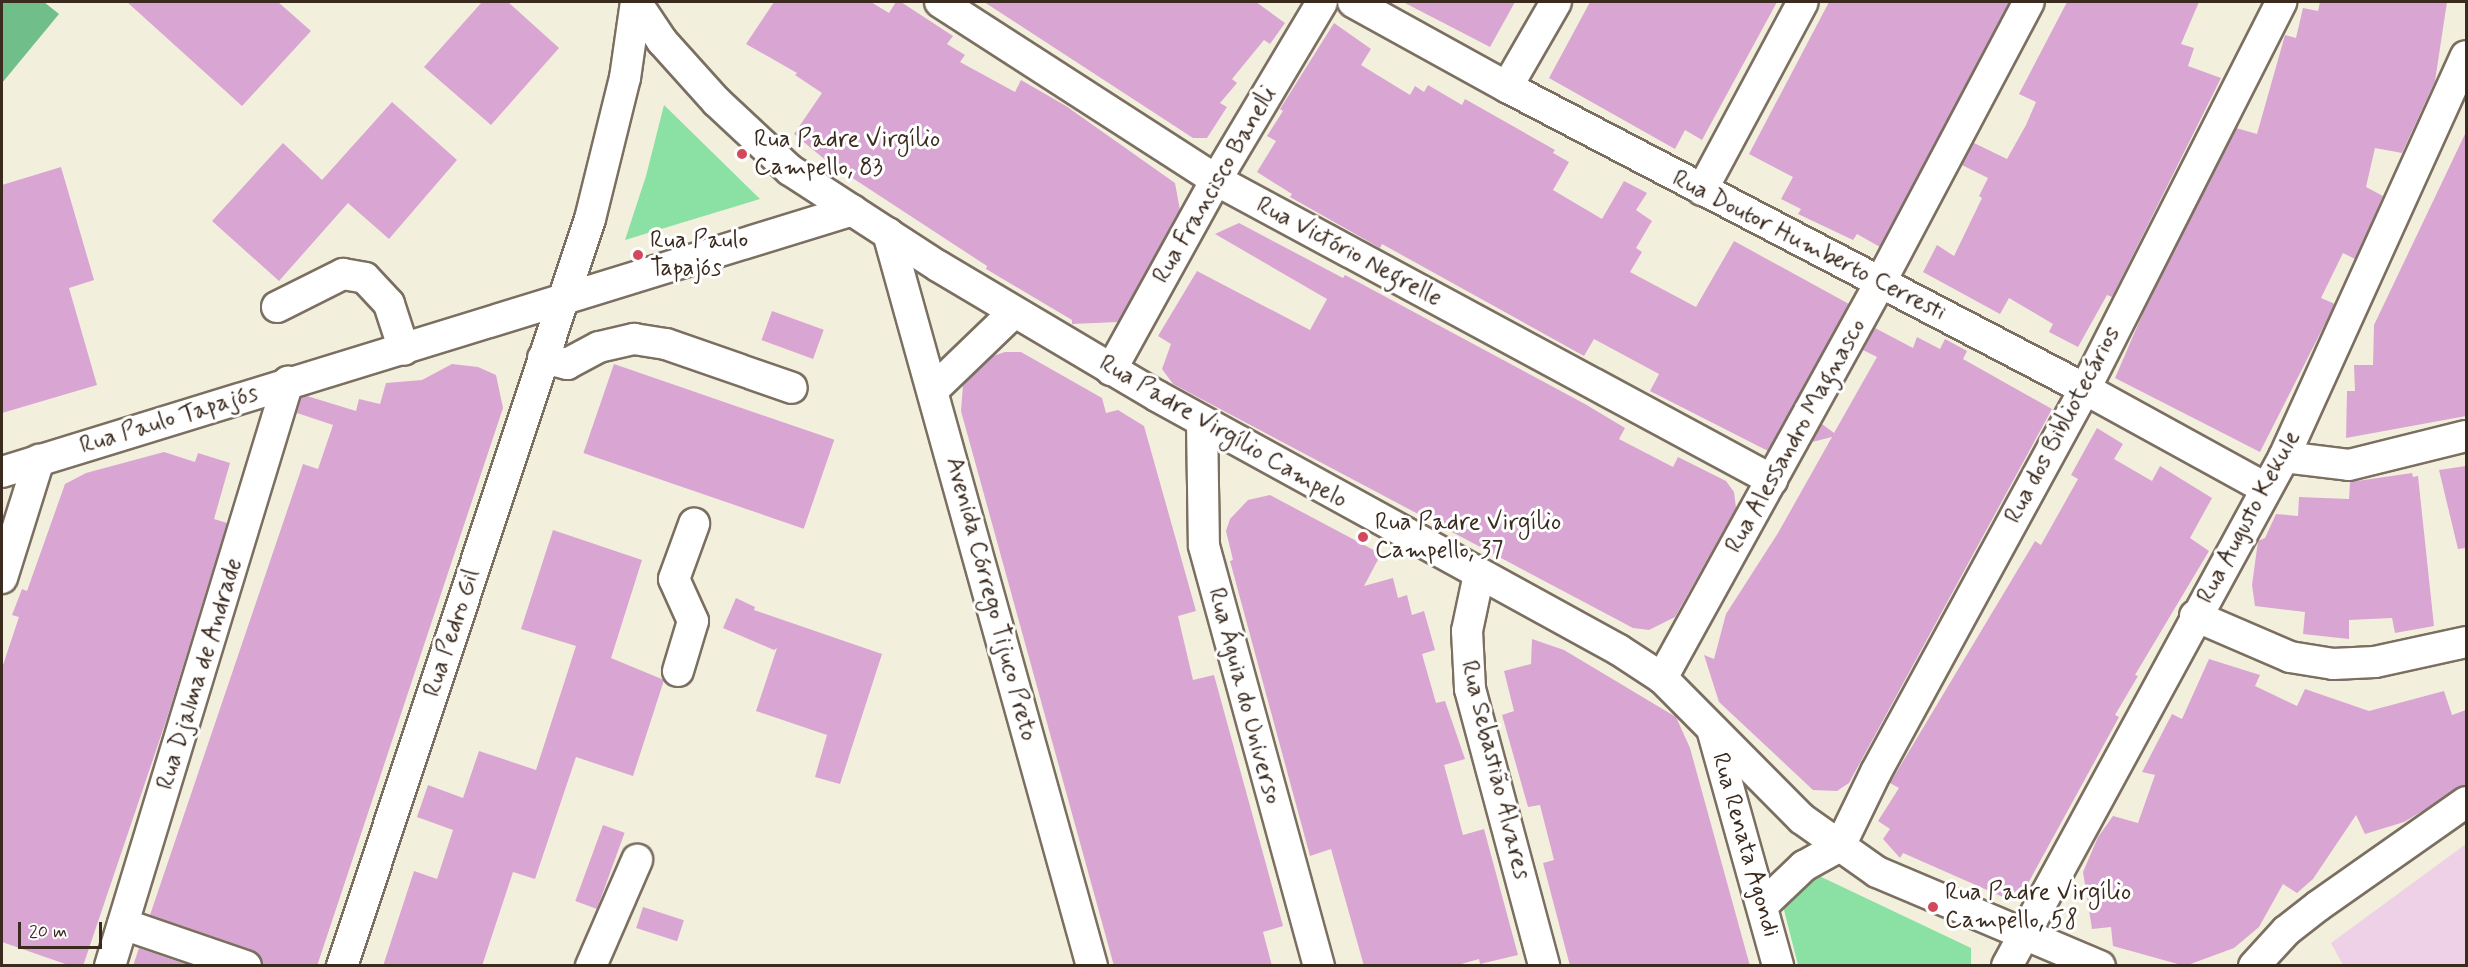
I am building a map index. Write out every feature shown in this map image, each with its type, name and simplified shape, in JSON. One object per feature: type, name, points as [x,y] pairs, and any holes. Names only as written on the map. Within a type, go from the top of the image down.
[{"type":"street","name":"Rua Padre Virgílio Campelo","points":[[636,2],[662,41],[717,102],[790,170],[1014,312],[1112,370],[1662,678],[1802,819],[1877,872],[2023,936],[2100,966]]},
{"type":"street","name":"Rua Pedro Gil","points":[[342,966],[563,300],[610,144],[636,2]]},
{"type":"street","name":"Rua Victório Negrelle","points":[[940,2],[1215,180],[1772,480]]},
{"type":"street","name":"Rua Francisco Banelli","points":[[1112,370],[1215,180],[1322,2]]},
{"type":"street","name":"Rua Doutor Humberto Cerresti","points":[[1353,2],[1507,87],[2085,389],[2265,488]]},
{"type":"street","points":[[1507,87],[1556,2]]},
{"type":"street","points":[[1702,190],[1803,2]]},
{"type":"street","name":"Rua Alessandro Magnasco","points":[[1662,678],[1880,283],[2029,2]]},
{"type":"street","name":"Rua dos Bibliotecários","points":[[1840,846],[1876,772],[2085,389],[2281,2]]},
{"type":"street","name":"Rua Augusto Kekule","points":[[2007,966],[2195,616],[2284,457],[2466,56]]},
{"type":"street","name":"Rua Paulo Tapajós","points":[[2,472],[288,382],[404,350],[853,210]]},
{"type":"street","name":"Avenida Córrego Tijuco Preto","points":[[888,233],[1092,966]]},
{"type":"street","points":[[277,307],[343,274],[365,278],[389,304],[404,350]]},
{"type":"street","points":[[933,390],[1014,312]]},
{"type":"street","points":[[543,358],[567,364],[599,347],[634,339],[666,344],[792,387]]},
{"type":"street","name":"Rua Djalma de Andrade","points":[[110,966],[288,382]]},
{"type":"street","name":"Rua Águia do Universo","points":[[1202,422],[1204,546],[1319,966]]},
{"type":"street","points":[[2284,457],[2349,465],[2466,436]]},
{"type":"street","points":[[2,578],[39,460]]},
{"type":"street","points":[[678,671],[693,621],[675,579],[694,524]]},
{"type":"street","name":"Rua Sebastião Alvares","points":[[1479,574],[1467,631],[1470,689],[1544,966]]},
{"type":"street","points":[[2195,616],[2290,657],[2333,664],[2375,662],[2466,642]]},
{"type":"street","name":"Rua Renata Agondi","points":[[1710,724],[1763,905],[1778,966]]},
{"type":"street","points":[[2254,966],[2286,931],[2318,906],[2466,802]]},
{"type":"street","points":[[1763,905],[1804,866],[1840,846]]},
{"type":"street","points":[[591,966],[637,861]]},
{"type":"street","points":[[123,924],[246,966]]},
{"type":"shaded area","points":[[2466,844],[2466,965],[2343,965],[2331,943]]},
{"type":"green space","points":[[2,2],[44,2],[59,14],[2,83]]},
{"type":"green space","points":[[664,105],[760,199],[625,240],[646,176]]},
{"type":"green space","points":[[1794,864],[1971,948],[1971,965],[1798,965],[1782,902]]},
{"type":"building","points":[[127,2],[278,2],[311,31],[242,106]]},
{"type":"building","points":[[482,2],[508,2],[559,48],[491,125],[424,67]]},
{"type":"building","points":[[774,2],[871,2],[889,13],[896,2],[901,2],[953,36],[947,44],[965,55],[960,62],[1015,92],[1021,80],[1066,106],[1175,183],[1180,210],[1118,322],[1072,324],[1072,320],[986,269],[987,266],[828,162],[794,134],[822,93],[795,75],[797,73],[746,44]]},
{"type":"building","points":[[984,2],[1256,2],[1285,23],[1270,44],[1264,40],[1232,79],[1237,83],[1220,103],[1227,107],[1207,138],[1193,138]]},
{"type":"building","points":[[1403,2],[1515,2],[1490,47]]},
{"type":"building","points":[[1590,2],[1777,2],[1702,140],[1685,130],[1675,149],[1549,78]]},
{"type":"building","points":[[1829,2],[2010,2],[1880,247],[1857,234],[1853,240],[1798,214],[1801,209],[1781,199],[1793,177],[1749,154]]},
{"type":"building","points":[[2067,2],[2199,2],[2181,44],[2194,48],[2188,66],[2221,78],[2112,297],[2107,295],[2078,347],[2049,332],[2053,324],[2009,298],[2000,314],[1923,272],[1937,245],[1954,256],[1982,198],[1979,196],[1988,178],[1962,165],[1974,143],[2007,159],[2026,125],[2036,102],[2019,94]]},
{"type":"building","points":[[2320,2],[2447,2],[2435,81],[2402,153],[2375,148],[2366,187],[2383,196],[2355,259],[2343,253],[2321,298],[2335,304],[2260,452],[2115,378],[2143,313],[2236,128],[2257,134],[2285,35],[2296,38],[2303,8],[2318,11]]},
{"type":"building","points":[[1334,23],[1371,49],[1361,65],[1410,95],[1415,86],[1424,92],[1428,85],[1462,105],[1465,99],[1555,150],[1553,153],[1569,162],[1553,190],[1602,219],[1624,181],[1647,193],[1636,210],[1652,221],[1636,248],[1642,252],[1630,272],[1696,307],[1734,241],[1849,304],[1768,451],[1650,391],[1659,374],[1594,339],[1584,356],[1382,244],[1380,248],[1290,197],[1292,194],[1257,172],[1276,141],[1267,136],[1283,111],[1280,109]]},
{"type":"building","points":[[392,102],[457,160],[389,239],[348,203],[279,281],[212,221],[283,143],[322,180]]},
{"type":"building","points":[[2466,132],[2466,416],[2346,438],[2347,391],[2355,391],[2354,365],[2373,365],[2374,325]]},
{"type":"building","points":[[61,167],[94,280],[69,288],[97,385],[2,413],[2,185]]},
{"type":"building","points":[[1239,223],[1343,278],[1345,275],[1585,404],[1625,428],[1619,439],[1673,467],[1678,457],[1726,481],[1734,492],[1736,508],[1675,617],[1649,630],[1633,628],[1173,384],[1162,369],[1171,344],[1158,336],[1197,271],[1310,330],[1327,299],[1215,234]]},
{"type":"building","points":[[772,311],[824,330],[813,359],[761,340]]},
{"type":"building","points":[[1875,328],[1913,348],[1917,337],[1940,349],[1945,339],[1967,351],[1963,359],[2052,409],[1849,783],[1837,791],[1813,790],[1719,702],[1704,655],[1714,659],[1726,614],[1778,533],[1832,437],[1812,442],[1822,424],[1834,433],[1877,357],[1863,350]]},
{"type":"building","points":[[1005,352],[1021,352],[1102,398],[1106,413],[1118,410],[1144,426],[1196,611],[1178,616],[1193,680],[1214,675],[1283,926],[1263,932],[1272,966],[1114,966],[961,411],[963,385],[993,356]]},
{"type":"building","points":[[452,364],[478,367],[496,375],[503,408],[317,966],[263,966],[259,955],[252,950],[150,915],[303,464],[318,469],[333,425],[297,413],[301,398],[307,396],[356,411],[359,399],[380,404],[386,383],[422,380]]},
{"type":"building","points":[[614,364],[834,440],[804,529],[583,453]]},
{"type":"building","points":[[2097,428],[2123,444],[2114,459],[2152,481],[2160,466],[2212,498],[2190,538],[2209,551],[2135,675],[2138,676],[2115,715],[2119,717],[2026,887],[2003,897],[1903,853],[1900,858],[1883,839],[1890,829],[1878,821],[1899,788],[1890,783],[2035,541],[2041,545],[2078,479],[2071,475]]},
{"type":"building","points":[[164,452],[195,462],[198,453],[230,463],[214,519],[227,523],[167,718],[83,966],[71,966],[2,942],[2,668],[19,617],[12,615],[22,589],[27,591],[65,484],[86,473]]},
{"type":"building","points":[[2466,466],[2466,548],[2458,549],[2439,470]]},
{"type":"building","points":[[2412,473],[2413,477],[2418,476],[2434,626],[2395,633],[2392,618],[2349,620],[2349,639],[2303,634],[2305,612],[2255,606],[2252,585],[2258,541],[2265,538],[2276,514],[2298,516],[2299,497],[2349,499],[2350,482]]},
{"type":"building","points":[[1270,495],[1381,554],[1364,586],[1393,578],[1398,598],[1407,595],[1412,615],[1424,611],[1435,650],[1422,654],[1436,703],[1445,701],[1465,759],[1444,765],[1463,835],[1484,829],[1518,955],[1480,964],[1479,959],[1454,966],[1364,966],[1331,849],[1310,856],[1230,561],[1233,560],[1226,531],[1230,519],[1248,500]]},
{"type":"building","points":[[553,530],[642,560],[611,658],[664,680],[633,776],[576,757],[535,879],[513,872],[482,966],[383,966],[414,871],[437,879],[453,830],[417,817],[428,785],[463,798],[479,751],[536,770],[576,646],[521,629]]},
{"type":"building","points":[[736,598],[755,607],[754,610],[882,654],[840,784],[815,777],[827,735],[756,711],[777,648],[774,650],[723,628]]},
{"type":"building","points":[[1532,639],[1564,650],[1676,717],[1690,748],[1750,966],[1570,966],[1543,863],[1554,860],[1540,805],[1528,807],[1502,715],[1514,711],[1504,671],[1531,664]]},
{"type":"building","points":[[2209,659],[2260,675],[2255,686],[2297,706],[2305,689],[2369,711],[2444,691],[2452,715],[2466,710],[2466,785],[2404,822],[2365,834],[2356,815],[2313,879],[2297,893],[2283,884],[2259,927],[2234,948],[2185,966],[2113,946],[2111,927],[2092,929],[2083,872],[2098,837],[2113,816],[2138,823],[2155,775],[2142,772],[2172,714],[2182,719]]},
{"type":"building","points":[[603,825],[625,833],[597,909],[575,901]]},
{"type":"building","points":[[643,907],[684,920],[677,941],[636,928]]},
{"type":"building","points":[[139,948],[191,966],[133,966]]},
{"type":"place","name":"Rua Padre Virgílio Campello, 83","points":[[742,154]]},
{"type":"place","name":"Rua Paulo Tapajós","points":[[638,255]]},
{"type":"place","name":"Rua Padre Virgílio Campello, 37","points":[[1363,537]]},
{"type":"place","name":"Rua Padre Virgílio Campello, 58","points":[[1933,907]]}]
